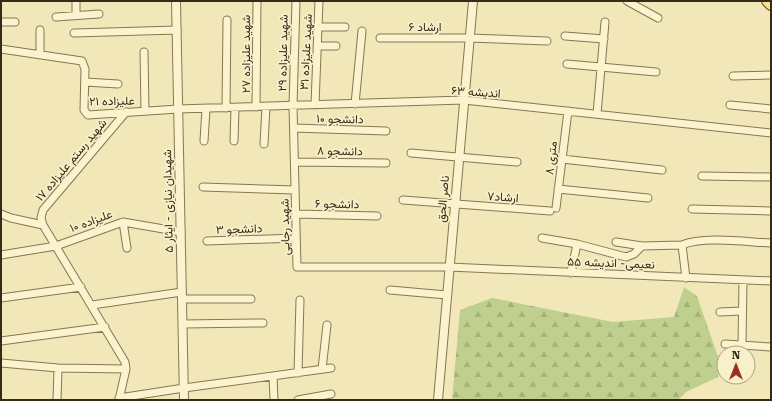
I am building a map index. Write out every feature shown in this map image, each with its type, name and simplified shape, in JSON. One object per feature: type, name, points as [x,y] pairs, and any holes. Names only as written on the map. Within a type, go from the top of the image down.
[{"type":"main road","points":[[767,1],[771,5]]},
{"type":"street","points":[[76,1],[76,15]]},
{"type":"street","name":"شهیدان نیازی - ایثار ۵","points":[[176,1],[184,400]]},
{"type":"street","name":"شهید علیزاده ۲۷","points":[[256,107],[257,1]]},
{"type":"street","name":"شهید علیزاده ۲۹","points":[[293,106],[296,1]]},
{"type":"street","name":"شهید علیزاده ۳۱","points":[[315,105],[319,1]]},
{"type":"street","name":"ناصر الحق","points":[[438,400],[472,1]]},
{"type":"street","points":[[627,1],[658,18]]},
{"type":"street","points":[[56,17],[98,14]]},
{"type":"street","points":[[226,108],[227,20]]},
{"type":"street","points":[[1,22],[15,22]]},
{"type":"street","points":[[597,114],[605,22]]},
{"type":"street","points":[[318,27],[345,27]]},
{"type":"street","points":[[40,30],[40,55]]},
{"type":"street","points":[[74,33],[177,30]]},
{"type":"street","points":[[355,104],[362,31]]},
{"type":"street","points":[[565,36],[604,39]]},
{"type":"street","name":"ارشاد ۶","points":[[380,38],[469,38],[547,41]]},
{"type":"street","points":[[317,46],[336,46]]},
{"type":"street","name":"علیزاده ۲۱","points":[[1,49],[82,62],[85,66],[85,114],[178,109]]},
{"type":"street","points":[[144,52],[145,111]]},
{"type":"street","points":[[567,64],[656,72]]},
{"type":"street","points":[[733,76],[771,75]]},
{"type":"street","points":[[85,82],[118,84]]},
{"type":"street","name":"اندیشه ۶۳","points":[[178,109],[464,100],[771,132]]},
{"type":"street","points":[[730,105],[771,109]]},
{"type":"street","name":"شهید رجایی","points":[[293,106],[297,267],[449,267]]},
{"type":"street","points":[[264,144],[266,107]]},
{"type":"street","points":[[204,140],[206,108]]},
{"type":"street","points":[[234,140],[235,108]]},
{"type":"street","name":"۸ متری","points":[[553,209],[558,189],[568,111]]},
{"type":"street","name":"۱۷ شهید رستم علیزاده","points":[[43,225],[41,218],[43,210],[126,112]]},
{"type":"street","name":"دانشجو ۱۰","points":[[294,128],[386,130]]},
{"type":"street","points":[[411,153],[517,162]]},
{"type":"street","points":[[562,160],[662,170]]},
{"type":"street","name":"دانشجو ۸","points":[[294,162],[386,163]]},
{"type":"street","points":[[702,176],[771,177]]},
{"type":"street","points":[[203,187],[295,190]]},
{"type":"street","points":[[558,189],[648,198]]},
{"type":"street","name":"ارشاد۷","points":[[403,200],[553,209]]},
{"type":"street","points":[[692,209],[771,211]]},
{"type":"street","points":[[1,214],[10,218],[43,225],[123,356],[126,369],[119,399],[184,388],[331,368]]},
{"type":"street","name":"دانشجو ۶","points":[[296,214],[377,216]]},
{"type":"street","points":[[123,222],[127,248]]},
{"type":"street","name":"علیزاده ۱۰","points":[[1,255],[56,246],[123,222],[181,232]]},
{"type":"street","name":"دانشجو ۳","points":[[207,241],[296,238]]},
{"type":"street","points":[[542,238],[577,244],[626,257],[634,254],[642,246]]},
{"type":"street","points":[[616,242],[642,246],[682,244],[690,242],[771,243]]},
{"type":"street","points":[[571,273],[577,244]]},
{"type":"street","points":[[682,244],[686,278]]},
{"type":"street","name":"نعیمی- اندیشه ۵۵","points":[[449,267],[771,281]]},
{"type":"street","points":[[725,344],[739,345],[743,280]]},
{"type":"street","points":[[1,298],[81,287]]},
{"type":"street","points":[[390,290],[447,295]]},
{"type":"street","points":[[92,306],[182,295],[251,299]]},
{"type":"street","points":[[298,373],[300,300]]},
{"type":"street","points":[[720,312],[742,311]]},
{"type":"street","points":[[183,324],[263,323]]},
{"type":"street","points":[[322,370],[327,325]]},
{"type":"street","points":[[1,341],[105,327]]},
{"type":"street","points":[[756,346],[771,347]]},
{"type":"street","points":[[1,363],[58,368],[126,369]]},
{"type":"street","points":[[57,400],[58,368]]},
{"type":"street","points":[[273,376],[274,400]]},
{"type":"street","points":[[298,400],[331,394]]},
{"type":"green space","points":[[684,287],[697,296],[716,351],[716,378],[686,392],[678,400],[452,400],[460,310],[492,298],[613,322],[674,317]]}]
